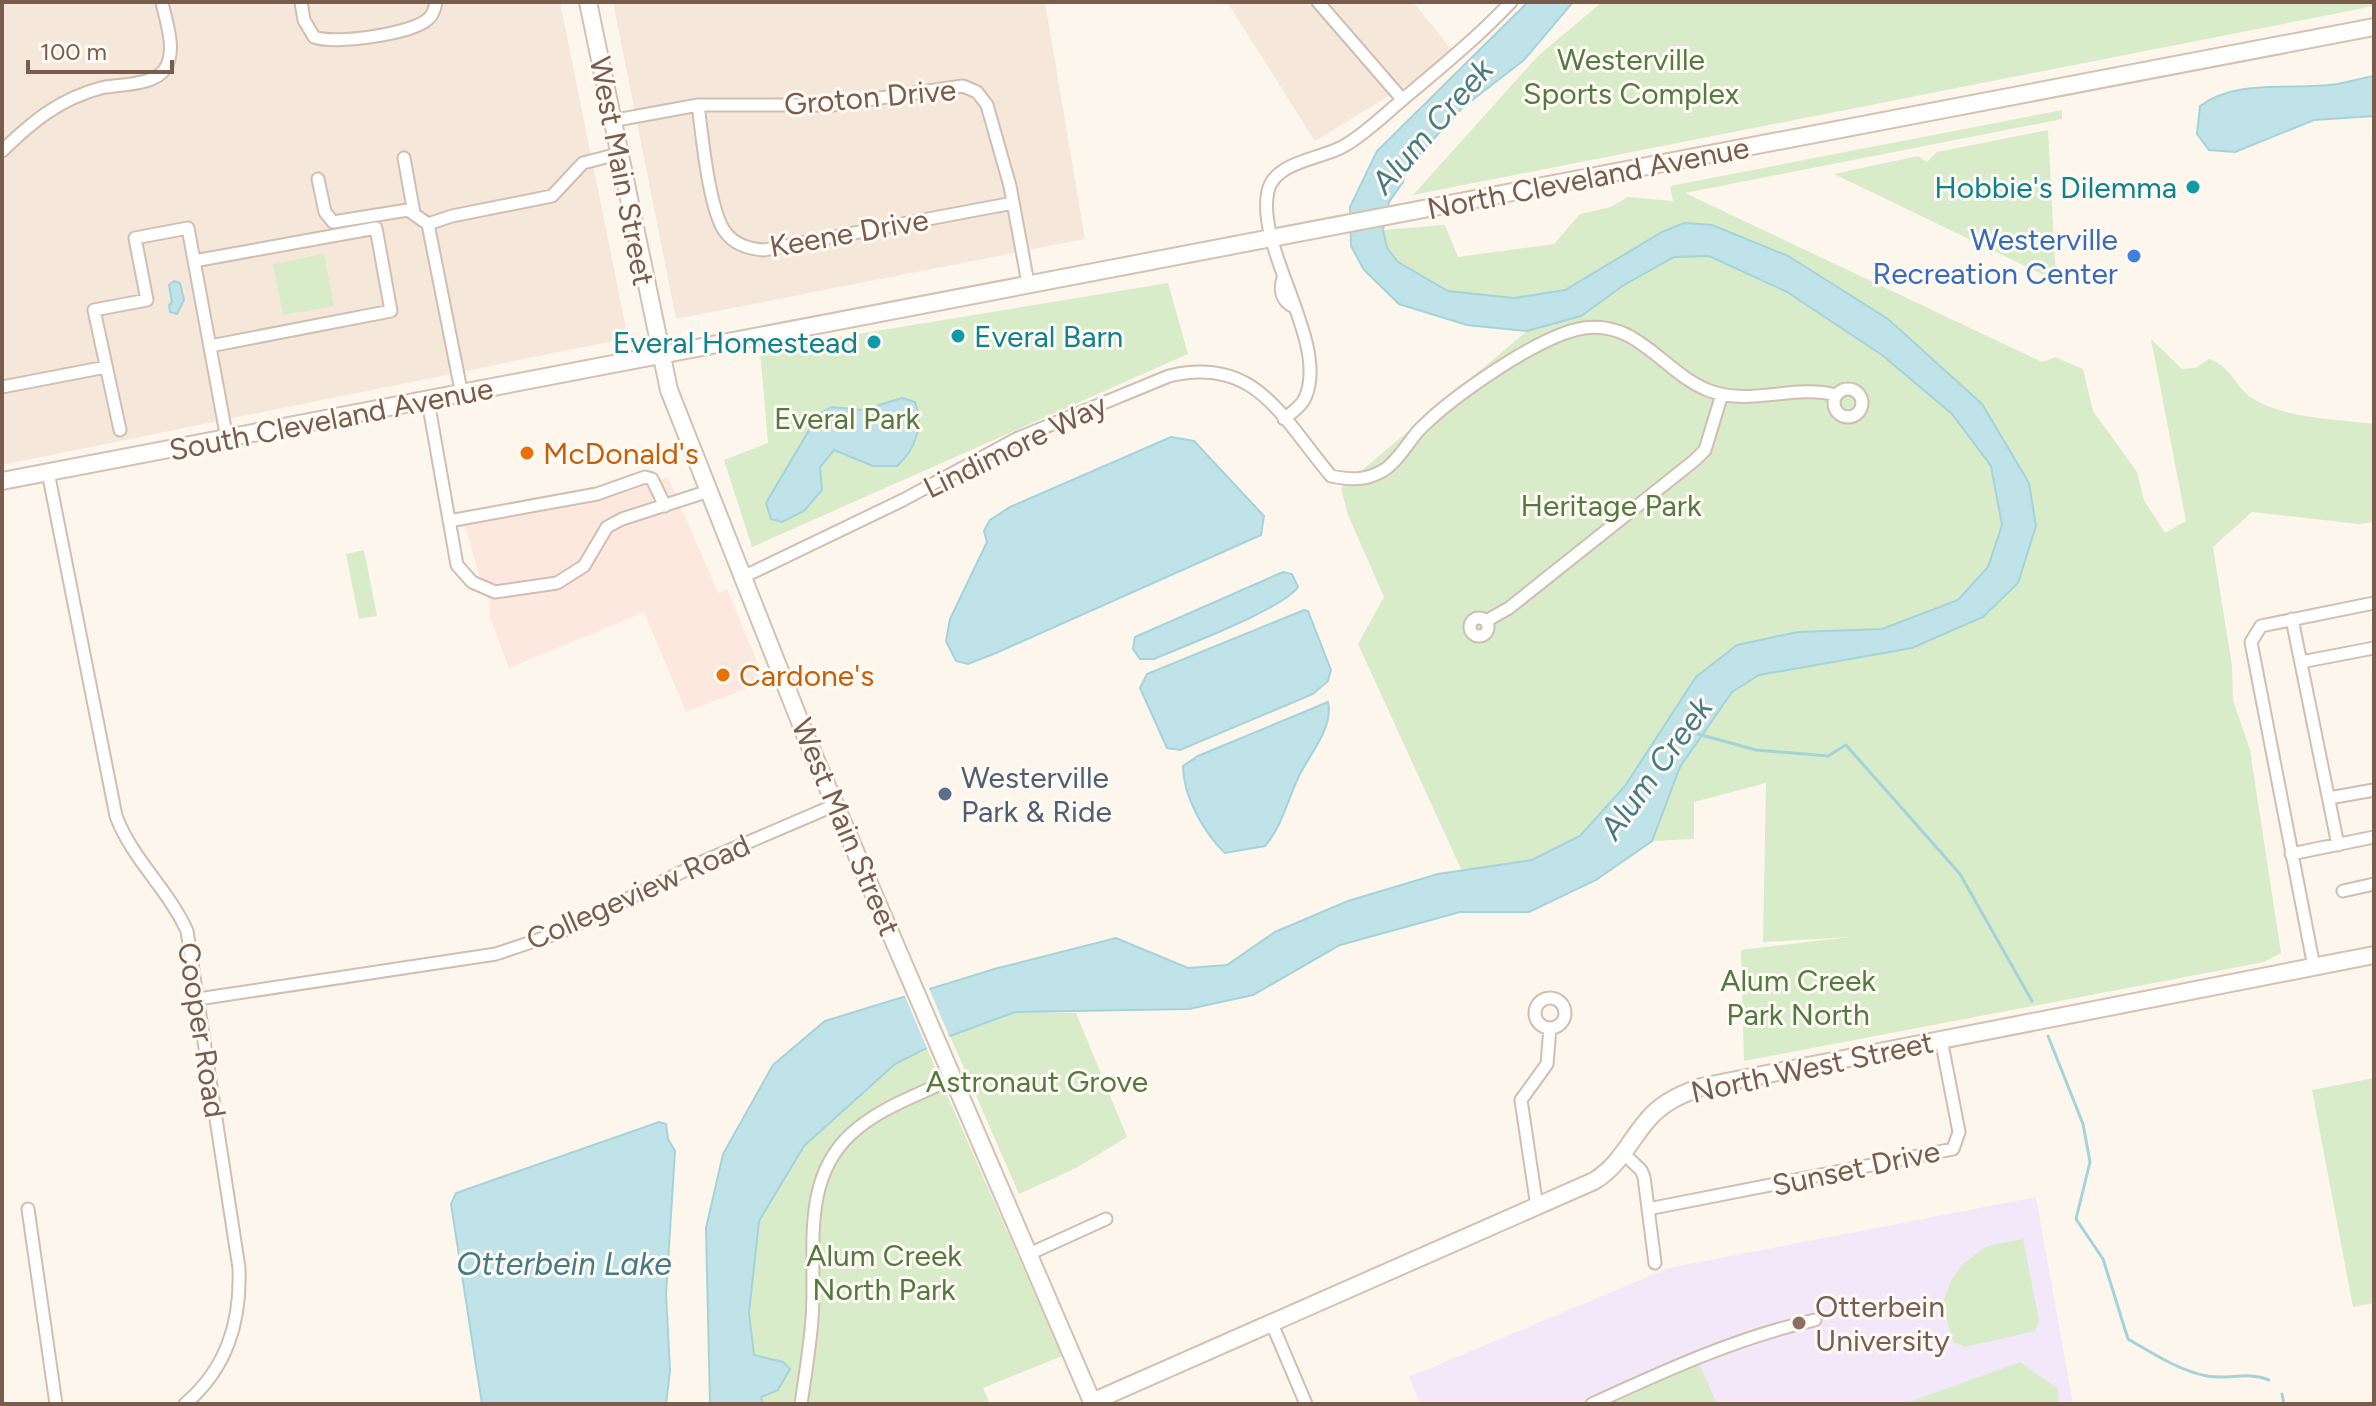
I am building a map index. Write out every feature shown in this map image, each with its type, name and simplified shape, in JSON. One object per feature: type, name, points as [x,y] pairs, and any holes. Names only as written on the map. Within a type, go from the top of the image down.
[{"type":"main road","name":"West Main Street","points":[[588,2],[669,390],[835,805],[1091,1403]]},
{"type":"main road","name":"North Cleveland Avenue","points":[[660,356],[2374,27]]},
{"type":"main road","name":"South Cleveland Avenue","points":[[2,481],[660,356]]},
{"type":"main road","name":"North West Street","points":[[1091,1403],[1594,1181],[1625,1155],[1658,1110],[1676,1097],[1701,1087],[2374,955]]},
{"type":"street","points":[[2,151],[42,114],[67,99],[153,78],[165,70],[171,48],[162,2]]},
{"type":"street","points":[[301,2],[304,20],[314,37],[334,42],[419,25],[433,12],[436,2]]},
{"type":"street","points":[[1318,2],[1402,99]]},
{"type":"street","points":[[1284,419],[1304,402],[1308,391],[1307,347],[1294,307],[1295,298],[1283,278],[1268,199],[1270,186],[1279,173],[1343,147],[1511,2]]},
{"type":"street","name":"Groton Drive","points":[[611,121],[698,105],[832,105],[963,86],[977,92],[987,105],[1013,203],[1028,283]]},
{"type":"street","name":"Keene Drive","points":[[698,105],[718,220],[731,239],[750,249],[764,250],[1013,203]]},
{"type":"street","points":[[428,224],[452,216],[552,196],[583,163],[618,154]]},
{"type":"street","points":[[404,158],[414,213]]},
{"type":"street","points":[[318,179],[325,212],[333,222],[397,211],[414,213],[428,224],[462,395]]},
{"type":"street","points":[[120,430],[94,310],[147,300],[135,238],[188,228],[227,439]]},
{"type":"street","points":[[194,261],[376,228],[384,269],[391,311],[210,346]]},
{"type":"street","name":"Lindimore Way","points":[[743,577],[891,506],[1016,439],[1169,376],[1194,370],[1220,371],[1236,376],[1258,390],[1331,476],[1367,478],[1387,468],[1418,431],[1470,389],[1546,341],[1586,328],[1623,331],[1700,387],[1722,394]]},
{"type":"street","points":[[2,387],[106,367]]},
{"type":"street","points":[[1486,621],[1509,608],[1695,460],[1705,450],[1722,394],[1752,397],[1803,391],[1836,395]]},
{"type":"street","points":[[428,401],[457,565],[472,582],[495,592],[557,583],[584,566],[607,527],[622,519],[709,491]]},
{"type":"street","name":"Cooper Road","points":[[48,472],[116,816],[124,838],[176,907],[187,931],[239,1268],[240,1299],[225,1355],[208,1381],[185,1404]]},
{"type":"street","points":[[449,521],[597,494],[645,477],[652,479],[665,506]]},
{"type":"street","points":[[2314,967],[2251,642],[2261,626],[2374,603]]},
{"type":"street","points":[[2292,619],[2338,845]]},
{"type":"street","points":[[2301,662],[2374,648]]},
{"type":"street","points":[[2329,798],[2374,790]]},
{"type":"street","name":"Collegeview Road","points":[[198,999],[496,954],[561,932],[702,862],[835,805]]},
{"type":"street","points":[[2291,854],[2374,837]]},
{"type":"street","points":[[2343,891],[2374,884]]},
{"type":"street","points":[[1537,1207],[1521,1100],[1547,1064],[1550,1028]]},
{"type":"street","name":"Sunset Drive","points":[[1648,1209],[1953,1149],[1959,1132],[1941,1039]]},
{"type":"street","points":[[801,1404],[812,1317],[813,1218],[822,1178],[836,1149],[854,1131],[950,1071]]},
{"type":"street","points":[[1625,1155],[1641,1170],[1655,1263]]},
{"type":"street","points":[[28,1209],[56,1404]]},
{"type":"street","points":[[1029,1254],[1106,1219]]},
{"type":"street","points":[[1592,1404],[1674,1367],[1778,1328],[1815,1320]]},
{"type":"street","points":[[1272,1324],[1306,1404]]},
{"type":"shaded area","points":[[2,2],[560,2],[628,338],[2,465]]},
{"type":"shaded area","points":[[613,2],[1045,2],[1085,239],[676,319]]},
{"type":"shaded area","points":[[1227,2],[1413,2],[1456,55],[1315,141]]},
{"type":"shaded area","points":[[668,477],[718,593],[727,589],[765,681],[686,712],[644,612],[509,668],[490,618],[489,583],[481,581],[465,526],[614,496]]},
{"type":"shaded area","name":"Otterbein University","points":[[2036,1197],[2073,1404],[1420,1404],[1409,1377],[1669,1268]]},
{"type":"green space","name":"Westerville Sports Complex","points":[[1602,2],[2374,2],[2374,6],[1413,195],[1538,56]]},
{"type":"green space","name":"Alum Creek Park North","points":[[2062,110],[2062,119],[1685,193],[2042,362],[2055,357],[2083,369],[2093,411],[2137,472],[2144,500],[2165,533],[2186,521],[2151,339],[2182,369],[2195,368],[2209,359],[2224,367],[2248,395],[2268,406],[2313,417],[2374,424],[2374,522],[2359,524],[2252,512],[2213,547],[2232,666],[2233,700],[2250,750],[2281,953],[2264,962],[1744,1061],[1741,950],[1850,937],[1763,942],[1766,783],[1694,802],[1694,839],[1652,841],[1680,767],[1732,692],[1759,675],[1820,663],[1983,617],[2018,583],[2036,526],[2029,483],[1788,256],[1712,225],[1684,223],[1662,232],[1565,290],[1514,298],[1448,291],[1398,262],[1387,248],[1383,230],[1445,225],[1458,257],[1554,244],[1580,214],[1611,207],[1628,197],[1673,201],[1670,186]]},
{"type":"green space","points":[[2048,130],[2056,281],[1834,174],[1918,156],[1927,162],[1937,152]]},
{"type":"green space","points":[[324,254],[334,306],[283,315],[273,264]]},
{"type":"green space","name":"Heritage Park","points":[[1708,256],[1787,293],[1882,355],[1952,414],[1991,466],[2002,525],[1988,567],[1958,600],[1882,629],[1798,632],[1696,677],[1625,786],[1580,836],[1532,860],[1462,871],[1358,644],[1384,597],[1348,515],[1341,488],[1527,331],[1581,316],[1624,285],[1674,257]]},
{"type":"green space","name":"Everal Park","points":[[1168,283],[1188,354],[752,547],[724,460],[768,443],[760,350]]},
{"type":"green space","points":[[364,550],[377,616],[359,619],[346,554]]},
{"type":"green space","name":"Astronaut Grove","points":[[1015,1012],[1076,1013],[1127,1137],[1076,1168],[1019,1194],[950,1036]]},
{"type":"green space","name":"Alum Creek North Park","points":[[927,1049],[1062,1356],[983,1388],[990,1404],[753,1404],[783,1362],[754,1355],[749,1313],[759,1221],[804,1146],[894,1064]]},
{"type":"green space","points":[[2374,1078],[2374,1303],[2353,1307],[2312,1090]]},
{"type":"green space","points":[[2023,1239],[2039,1320],[2035,1331],[1965,1347],[1953,1342],[1943,1303],[1951,1280],[1964,1263],[1987,1246]]},
{"type":"green space","points":[[1698,1361],[1717,1404],[1598,1404]]},
{"type":"green space","points":[[2020,1362],[2058,1389],[2059,1404],[1904,1404]]},
{"type":"water","name":"Alum Creek","points":[[1528,2],[1573,2],[1524,60],[1462,108],[1406,169],[1403,182],[1389,202],[1383,230],[1387,248],[1398,262],[1448,291],[1514,298],[1565,290],[1662,232],[1684,223],[1712,225],[1788,256],[1888,319],[1982,404],[2029,483],[2036,526],[2018,583],[1983,617],[1912,648],[1759,675],[1732,692],[1680,767],[1652,841],[1596,880],[1529,912],[1460,912],[1340,945],[1253,995],[1189,1009],[1015,1012],[950,1036],[895,1064],[804,1146],[759,1221],[749,1313],[754,1355],[783,1362],[790,1369],[778,1390],[761,1397],[763,1404],[710,1404],[706,1228],[723,1154],[773,1065],[825,1021],[998,968],[1116,938],[1188,968],[1227,965],[1275,932],[1348,901],[1438,874],[1532,860],[1580,836],[1625,786],[1696,677],[1737,645],[1798,632],[1882,629],[1958,600],[1988,567],[2002,525],[1991,466],[1952,414],[1882,355],[1787,292],[1709,256],[1674,257],[1624,285],[1581,316],[1527,331],[1467,325],[1399,304],[1364,270],[1351,246],[1350,207],[1377,151]]},
{"type":"water","points":[[2374,76],[2374,116],[2314,120],[2235,152],[2209,150],[2197,134],[2200,106],[2215,97],[2248,89],[2320,86]]},
{"type":"water","points":[[174,281],[180,283],[184,300],[177,314],[170,312],[169,305],[172,302],[169,285]]},
{"type":"water","points":[[902,398],[915,402],[919,420],[913,445],[897,466],[873,466],[834,450],[820,467],[822,490],[804,511],[782,522],[771,519],[766,503],[818,415],[831,407],[863,410]]},
{"type":"water","points":[[1171,437],[1194,441],[1264,516],[1261,535],[996,653],[968,664],[956,661],[946,641],[950,619],[987,542],[984,531],[990,520],[1010,507]]},
{"type":"water","points":[[1283,572],[1292,574],[1298,587],[1289,596],[1254,616],[1154,659],[1140,659],[1133,649],[1135,637]]},
{"type":"water","points":[[1308,611],[1331,670],[1328,681],[1313,694],[1180,750],[1167,748],[1140,688],[1147,674]]},
{"type":"water","points":[[1328,702],[1324,732],[1298,778],[1271,838],[1265,846],[1225,853],[1196,813],[1183,766],[1198,756]]},
{"type":"water","name":"Otterbein Lake","points":[[659,1122],[666,1124],[668,1139],[675,1151],[666,1294],[670,1371],[666,1404],[482,1404],[451,1204],[456,1193]]},
{"type":"pier","points":[[928,986],[951,1040],[929,1053],[904,994]]},
{"type":"waterway","name":"Alum Creek","points":[[1698,734],[1756,750],[1828,756],[1846,745],[1960,874],[2032,1001]]},
{"type":"waterway","points":[[2048,1036],[2083,1124],[2090,1162],[2076,1219],[2103,1259],[2128,1339],[2166,1361],[2197,1374],[2254,1376],[2269,1380]]},
{"type":"waterway","points":[[2282,1394],[2284,1404]]},
{"type":"place","name":"Hobbie's Dilemma","points":[[2193,187]]},
{"type":"place","name":"Westerville Recreation Center","points":[[2134,256]]},
{"type":"place","name":"Everal Barn","points":[[958,336]]},
{"type":"place","name":"Everal Homestead","points":[[874,342]]},
{"type":"place","name":"McDonald's","points":[[527,453]]},
{"type":"place","name":"Cardone's","points":[[723,675]]},
{"type":"place","name":"Westerville Park & Ride","points":[[945,794]]},
{"type":"place","name":"Otterbein University","points":[[1799,1323]]}]
